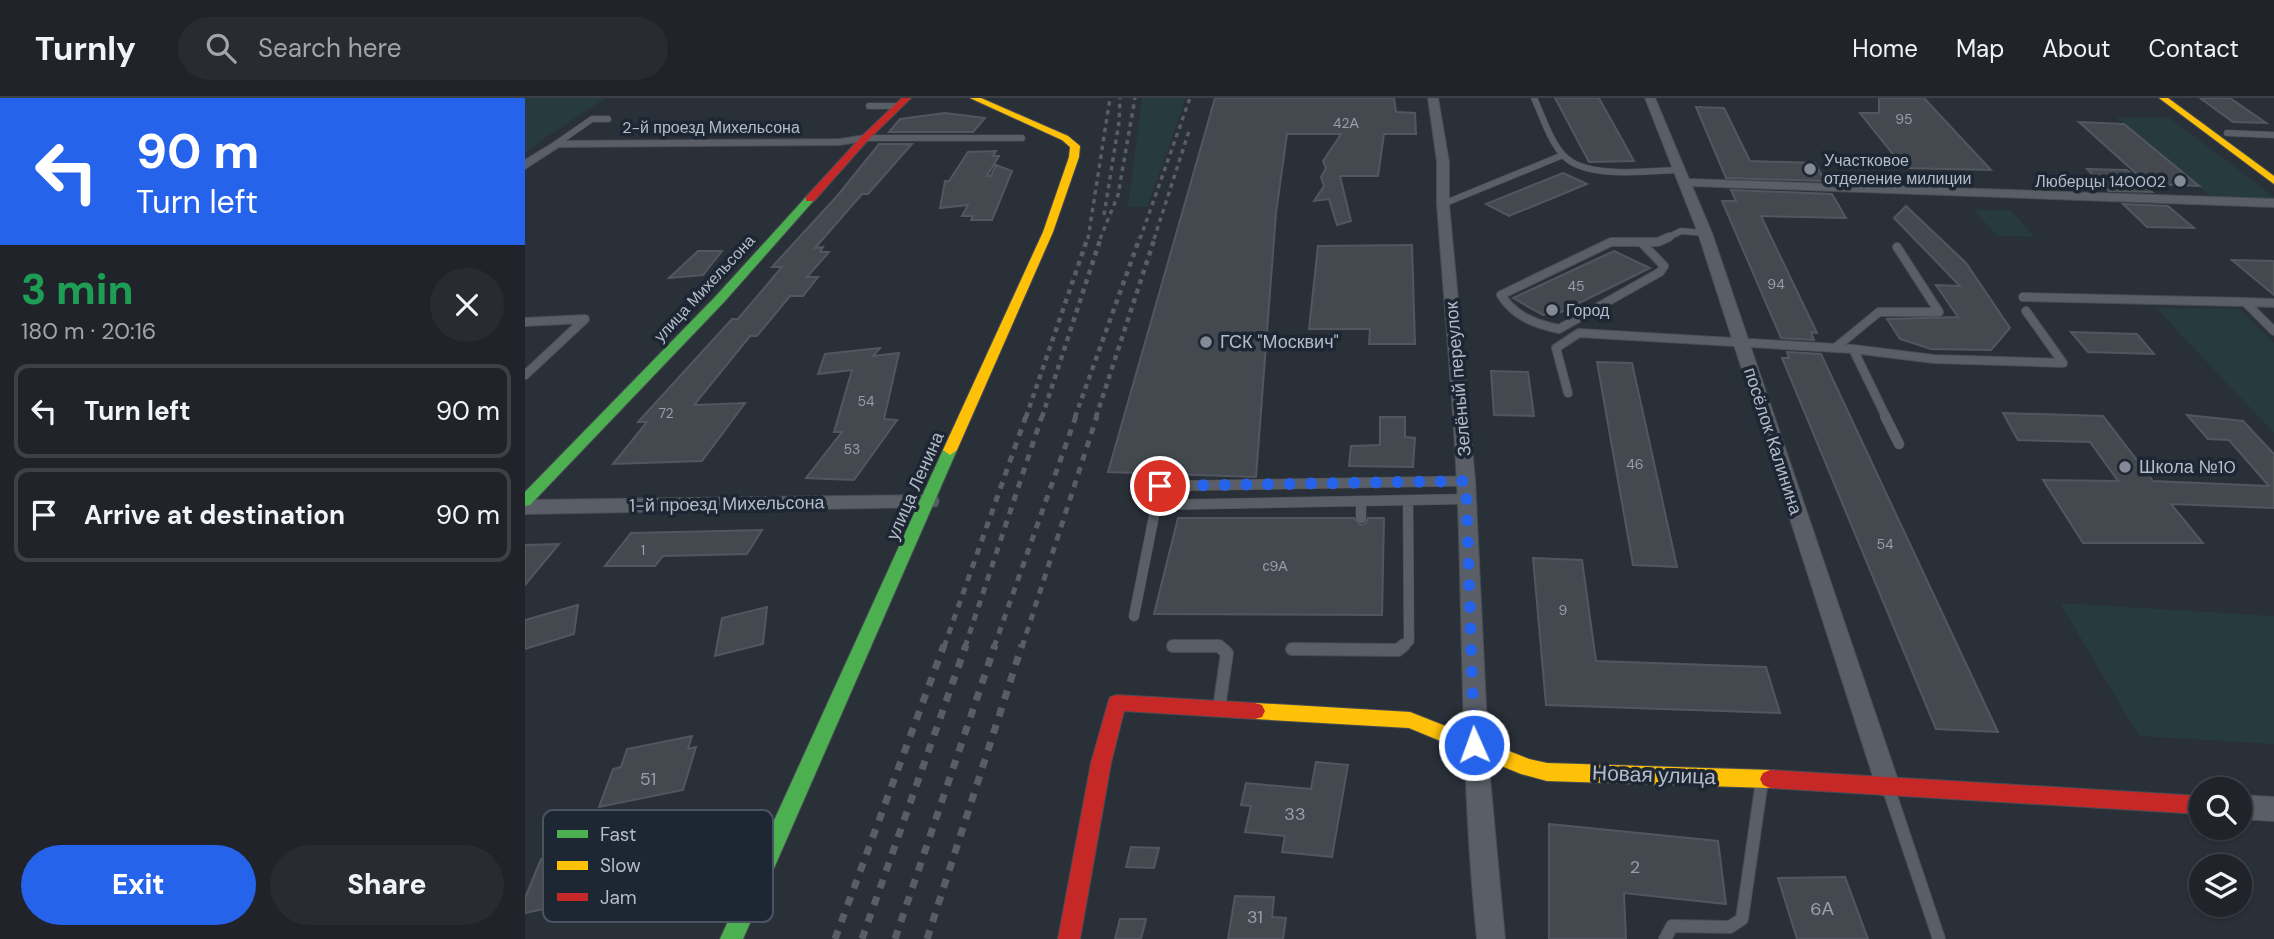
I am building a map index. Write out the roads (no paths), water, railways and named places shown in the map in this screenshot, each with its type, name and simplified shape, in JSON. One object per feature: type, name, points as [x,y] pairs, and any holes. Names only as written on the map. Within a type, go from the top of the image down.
[{"type":"street","name":"улица Ленина","points":[[773,846],[1048,232],[1074,157],[1075,146],[1065,138],[974,98]]},
{"type":"street","name":"Зелёный переулок","points":[[1433,98],[1443,162],[1443,204],[1466,490],[1474,745],[1483,875],[1491,939]]},
{"type":"street","name":"посёлок Калинина","points":[[1650,98],[1705,233],[1888,786]]},
{"type":"street","points":[[2163,98],[2274,180]]},
{"type":"street","points":[[2178,98],[2274,168]]},
{"type":"street","name":"улица Михельсона","points":[[525,500],[720,299],[865,138],[902,102]]},
{"type":"street","name":"2-й проезд Михельсона","points":[[556,144],[840,142],[865,138]]},
{"type":"street","points":[[525,164],[556,144]]},
{"type":"street","points":[[1681,176],[2274,203]]},
{"type":"street","name":"1-й проезд Михельсона","points":[[525,507],[930,500]]},
{"type":"street","name":"Новая улица","points":[[1069,939],[1101,763],[1117,703],[1410,720],[1528,768],[1547,772],[1762,779],[2189,804]]},
{"type":"street","points":[[2252,808],[2274,809]]},
{"type":"street","name":"улица Ленина","points":[[731,939],[739,922]]},
{"type":"lane","points":[[1534,98],[1563,155],[1574,165],[1594,170],[1681,176]]},
{"type":"lane","points":[[869,106],[902,102]]},
{"type":"lane","points":[[556,144],[592,119],[608,119]]},
{"type":"lane","points":[[2227,133],[2274,135]]},
{"type":"lane","points":[[865,138],[1022,138]]},
{"type":"lane","points":[[1443,204],[1563,155]]},
{"type":"lane","points":[[1641,242],[1664,266],[1660,272],[1559,328],[1541,326],[1507,308],[1501,295],[1611,242],[1641,242],[1658,242],[1681,232],[1705,233]]},
{"type":"lane","points":[[1835,348],[1879,312],[1939,312],[1897,247]]},
{"type":"lane","points":[[2023,297],[2274,303]]},
{"type":"lane","points":[[2245,302],[2274,331]]},
{"type":"lane","points":[[1568,393],[1556,348],[1579,333],[1853,349],[1934,359],[2063,363],[2026,311]]},
{"type":"lane","points":[[525,322],[585,319],[525,375]]},
{"type":"lane","points":[[1853,349],[1899,444]]},
{"type":"lane","points":[[1134,616],[1161,483],[1466,490]]},
{"type":"lane","points":[[1156,505],[1408,500],[1466,490]]},
{"type":"lane","points":[[1292,649],[1398,650],[1405,647],[1409,640],[1408,500]]},
{"type":"lane","points":[[1361,501],[1361,518]]},
{"type":"lane","points":[[1173,646],[1225,648],[1227,653],[1219,709]]},
{"type":"lane","points":[[1665,939],[1672,926],[1730,927],[1742,919],[1762,779]]},
{"type":"lane","points":[[1888,786],[1939,939]]},
{"type":"railway","points":[[1088,239],[1110,98]]},
{"type":"railway","points":[[1104,215],[1119,122],[1120,98]]},
{"type":"railway","points":[[1100,239],[1118,195],[1135,98]]},
{"type":"railway","points":[[1140,239],[1190,98]]},
{"type":"railway","points":[[1154,239],[1189,131]]},
{"type":"railway","points":[[1026,417],[1088,237]]},
{"type":"railway","points":[[1042,417],[1101,237]]},
{"type":"railway","points":[[1075,417],[1140,237]]},
{"type":"railway","points":[[1096,417],[1155,237]]},
{"type":"railway","points":[[944,647],[1026,416]]},
{"type":"railway","points":[[965,647],[1042,416]]},
{"type":"railway","points":[[994,647],[1076,416]]},
{"type":"railway","points":[[1022,647],[1097,416]]},
{"type":"railway","points":[[835,939],[944,645]]},
{"type":"railway","points":[[862,939],[966,645]]},
{"type":"railway","points":[[895,939],[995,645]]},
{"type":"railway","points":[[927,939],[1022,645]]},
{"type":"place","name":"Участковое отделение милиции","points":[[1810,169]]},
{"type":"place","name":"Люберцы 140002","points":[[2180,181]]},
{"type":"place","name":"Город","points":[[1552,310]]},
{"type":"place","name":"ГСК \"Москвич\"","points":[[1206,342]]},
{"type":"place","name":"Школа №10","points":[[2125,467]]}]
